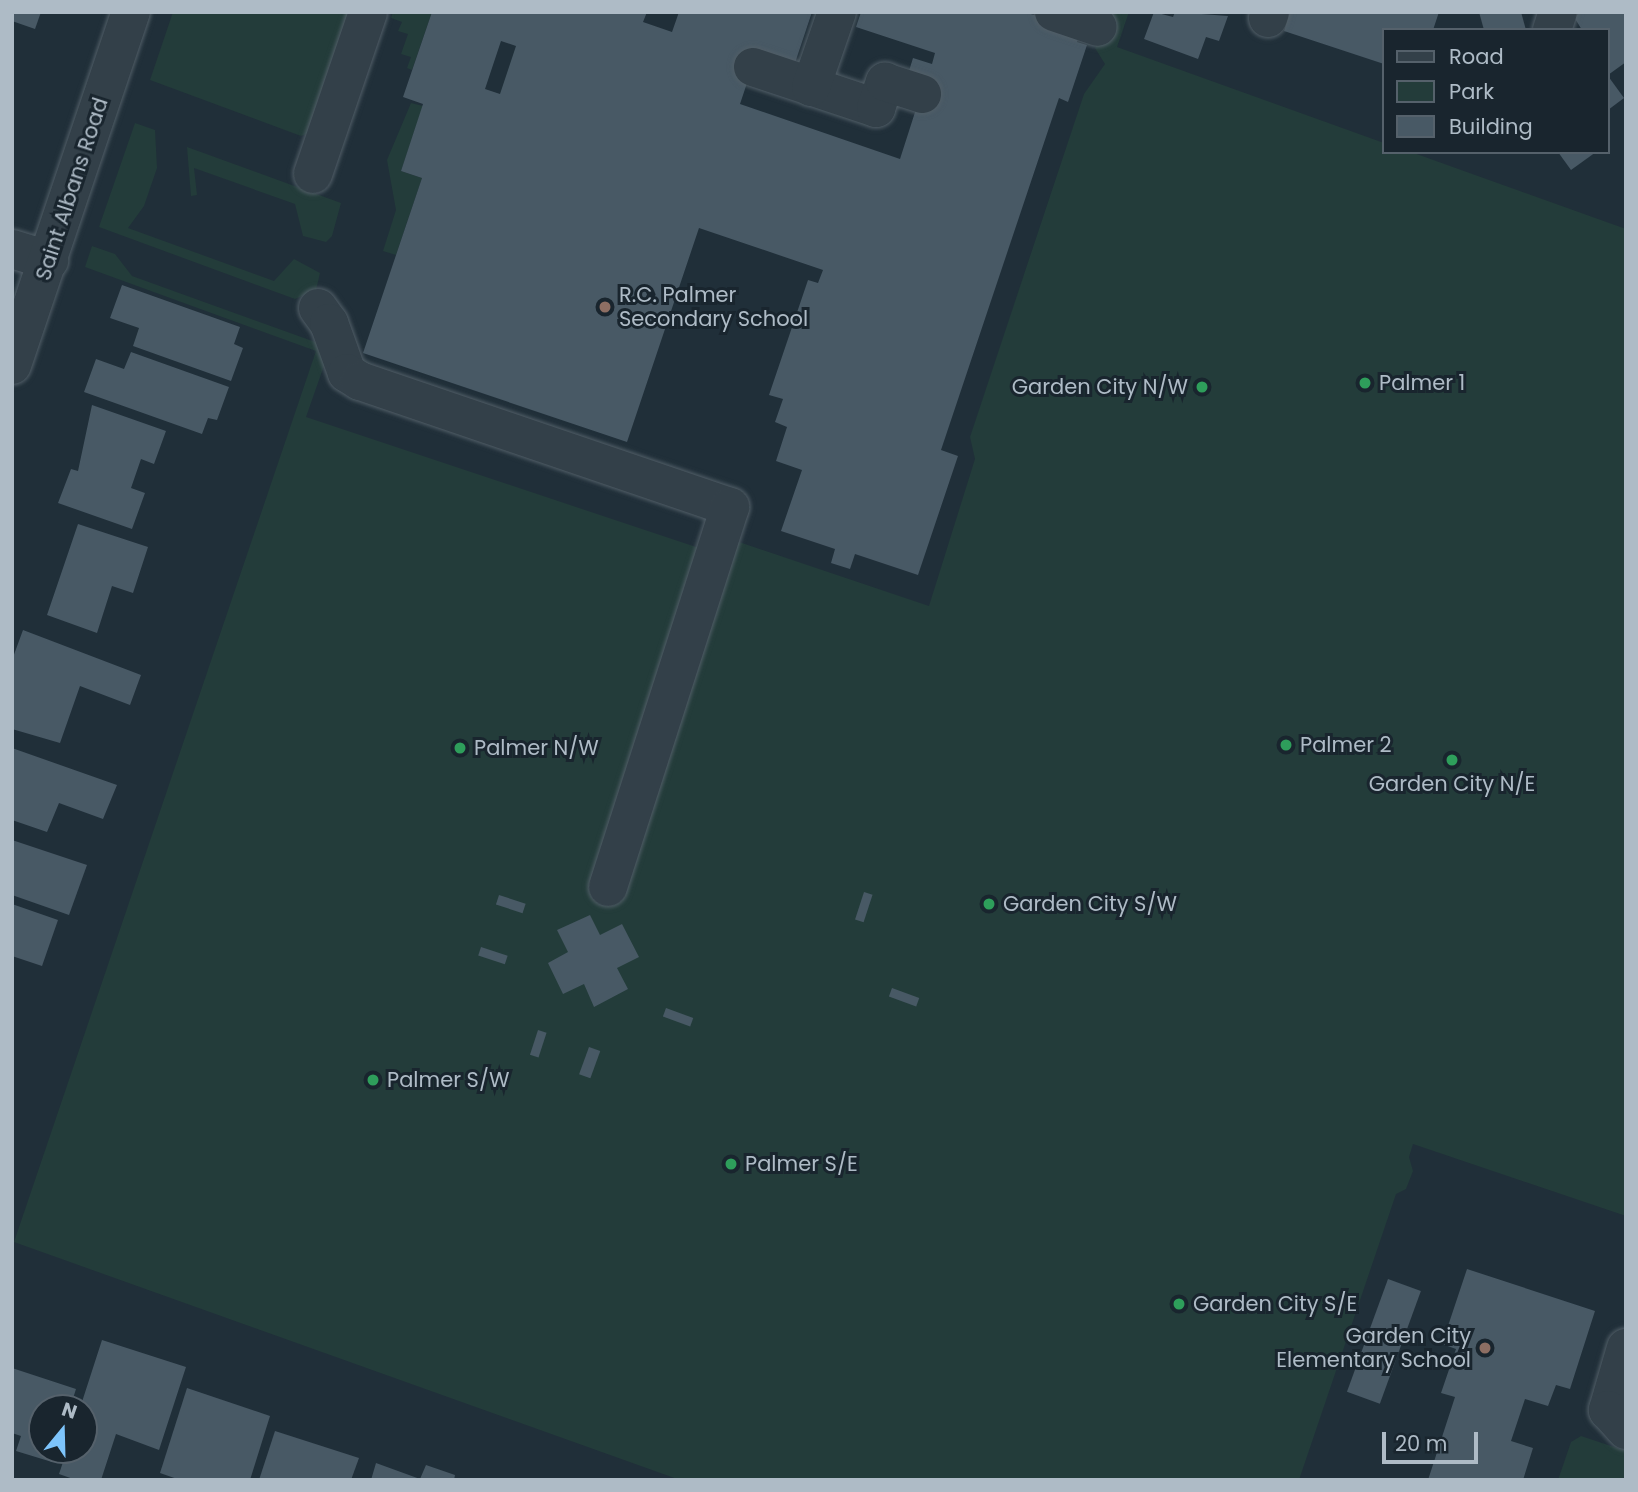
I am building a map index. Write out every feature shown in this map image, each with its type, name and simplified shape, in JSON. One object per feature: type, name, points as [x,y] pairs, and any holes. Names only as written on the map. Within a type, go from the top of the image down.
[{"type":"street","name":"Saint Albans Road","points":[[12,365],[131,12]]},
{"type":"street","points":[[313,174],[368,12]]},
{"type":"street","points":[[811,87],[836,12]]},
{"type":"street","points":[[1054,12],[1098,27]]},
{"type":"street","points":[[753,66],[876,108],[885,82],[922,94]]},
{"type":"street","points":[[12,249],[48,260]]},
{"type":"street","points":[[318,308],[329,323],[347,373],[360,381],[730,507],[608,887]]},
{"type":"street","points":[[1626,1348],[1608,1410],[1626,1430]]},
{"type":"green space","points":[[173,12],[351,12],[309,133],[301,136],[150,80]]},
{"type":"green space","points":[[393,12],[432,12],[412,70],[407,68],[411,57],[401,54],[408,34],[398,31],[402,22],[391,18]]},
{"type":"green space","points":[[1108,12],[1129,12],[1117,47],[1382,142],[1382,154],[1417,154],[1626,229],[1626,1216],[1413,1144],[1409,1157],[1413,1171],[1406,1189],[1396,1194],[1299,1480],[680,1480],[14,1242],[316,351],[85,267],[92,246],[115,254],[132,276],[318,343],[326,360],[306,417],[729,558],[736,541],[929,606],[975,459],[970,437],[1084,94],[1105,64],[1095,48]]},
{"type":"green space","points":[[411,103],[423,106],[401,171],[422,178],[396,255],[383,251],[396,210],[387,160]]},
{"type":"green space","points":[[135,123],[155,130],[157,168],[144,206],[128,228],[274,281],[294,259],[320,273],[316,290],[295,299],[99,227]]},
{"type":"green space","points":[[187,147],[341,203],[332,236],[326,242],[303,236],[295,204],[194,168],[197,195],[191,196]]},
{"type":"green space","points":[[1581,1436],[1626,1451],[1626,1480],[1558,1480],[1571,1442]]},
{"type":"building","points":[[12,12],[41,12],[35,29],[12,21]]},
{"type":"building","points":[[432,12],[647,12],[643,22],[672,32],[679,12],[812,12],[793,69],[756,56],[740,104],[900,159],[917,106],[900,100],[913,58],[932,64],[935,53],[856,27],[861,12],[1025,12],[1081,31],[1077,42],[1087,45],[1068,102],[1059,98],[941,450],[958,456],[918,575],[855,554],[850,569],[831,563],[835,549],[781,531],[802,470],[776,461],[787,427],[775,422],[783,399],[769,395],[808,280],[818,283],[823,270],[699,228],[627,442],[363,353],[422,178],[401,171],[423,104],[403,97]],"holes":[[[501,41],[516,46],[500,94],[485,89]]]},
{"type":"building","points":[[1154,12],[1173,17],[1175,12],[1228,16],[1219,41],[1206,37],[1198,59],[1144,39]]},
{"type":"building","points":[[1290,12],[1439,12],[1434,28],[1382,28],[1382,63],[1284,31]]},
{"type":"building","points":[[1479,12],[1521,12],[1525,28],[1483,28]]},
{"type":"building","points":[[1581,12],[1626,12],[1626,62],[1610,74],[1610,28],[1581,28],[1574,17]]},
{"type":"building","points":[[1610,79],[1624,98],[1610,108]]},
{"type":"building","points":[[1559,154],[1593,154],[1571,170]]},
{"type":"building","points":[[122,285],[240,327],[234,344],[243,348],[231,381],[133,346],[139,328],[110,318]]},
{"type":"building","points":[[131,352],[229,387],[217,420],[208,418],[202,434],[84,392],[96,359],[124,369]]},
{"type":"building","points":[[92,405],[166,431],[154,464],[141,459],[131,488],[145,493],[132,529],[58,503],[71,469],[78,471]]},
{"type":"building","points":[[78,524],[148,547],[133,593],[112,586],[97,633],[47,615]]},
{"type":"building","points":[[23,630],[141,675],[130,705],[80,686],[60,743],[12,729],[12,660]]},
{"type":"building","points":[[12,748],[117,785],[103,819],[59,803],[47,832],[12,820]]},
{"type":"building","points":[[12,840],[87,865],[69,915],[12,895]]},
{"type":"building","points":[[864,892],[873,895],[864,922],[855,920]]},
{"type":"building","points":[[499,895],[526,904],[523,913],[496,905]]},
{"type":"building","points":[[12,904],[58,920],[42,966],[12,956]]},
{"type":"building","points":[[590,915],[600,935],[622,924],[639,957],[617,968],[628,989],[594,1007],[584,984],[563,994],[548,963],[568,952],[557,930]]},
{"type":"building","points":[[481,947],[508,956],[505,964],[478,956]]},
{"type":"building","points":[[892,988],[919,998],[916,1006],[889,996]]},
{"type":"building","points":[[666,1008],[693,1018],[690,1026],[663,1016]]},
{"type":"building","points":[[538,1030],[547,1033],[539,1058],[530,1055]]},
{"type":"building","points":[[589,1047],[600,1051],[590,1078],[579,1074]]},
{"type":"building","points":[[1467,1269],[1595,1311],[1570,1389],[1556,1385],[1548,1406],[1525,1399],[1511,1441],[1533,1448],[1523,1480],[1428,1480],[1455,1397],[1441,1393],[1456,1349],[1442,1344]]},
{"type":"building","points":[[1388,1279],[1421,1291],[1380,1404],[1347,1392]]},
{"type":"building","points":[[102,1340],[186,1367],[159,1450],[116,1434],[101,1480],[76,1480],[59,1474],[62,1464],[98,1464],[98,1394],[85,1394]]},
{"type":"building","points":[[12,1368],[76,1389],[74,1394],[28,1394],[28,1455],[16,1451],[21,1436],[12,1433]]},
{"type":"building","points":[[187,1388],[270,1416],[250,1480],[180,1480],[160,1473]]},
{"type":"building","points":[[275,1431],[359,1458],[351,1480],[259,1480]]},
{"type":"building","points":[[376,1463],[420,1479],[426,1465],[455,1475],[454,1480],[371,1480]]},
{"type":"place","name":"R.C. Palmer Secondary School","points":[[605,307]]},
{"type":"place","name":"Palmer 1","points":[[1365,383]]},
{"type":"place","name":"Garden City N/W","points":[[1202,387]]},
{"type":"place","name":"Palmer 2","points":[[1286,745]]},
{"type":"place","name":"Palmer N/W","points":[[460,748]]},
{"type":"place","name":"Garden City N/E","points":[[1452,760]]},
{"type":"place","name":"Garden City S/W","points":[[989,904]]},
{"type":"place","name":"Palmer S/W","points":[[373,1080]]},
{"type":"place","name":"Palmer S/E","points":[[731,1164]]},
{"type":"place","name":"Garden City S/E","points":[[1179,1304]]},
{"type":"place","name":"Garden City Elementary School","points":[[1485,1348]]}]
